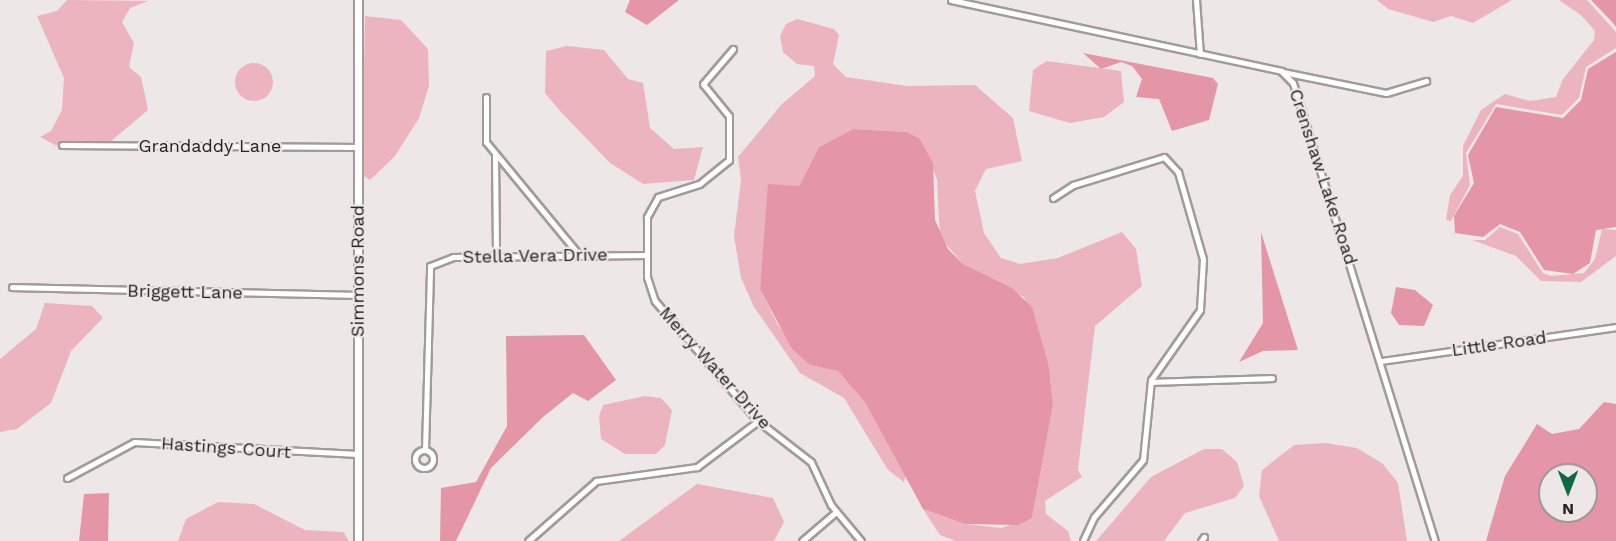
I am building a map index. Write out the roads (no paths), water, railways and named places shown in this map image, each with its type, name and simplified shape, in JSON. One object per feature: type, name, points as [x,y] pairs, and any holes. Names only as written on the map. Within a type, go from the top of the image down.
[{"type":"street","name":"Simmons Road","points":[[358,0],[358,541]]},
{"type":"street","name":"Crenshaw Lake Road","points":[[951,0],[1281,71],[1293,83],[1435,541]]},
{"type":"street","points":[[1196,0],[1200,54]]},
{"type":"street","name":"Merry Water Drive","points":[[732,49],[703,84],[729,116],[729,160],[699,184],[658,197],[647,217],[646,255],[655,301],[758,422],[803,453],[836,512],[861,541]]},
{"type":"street","points":[[1281,71],[1386,93],[1426,81]]},
{"type":"street","points":[[486,97],[482,130],[495,155],[579,255]]},
{"type":"street","name":"Grandaddy Lane","points":[[62,145],[358,147]]},
{"type":"street","points":[[495,155],[496,257]]},
{"type":"street","points":[[1053,198],[1073,185],[1141,162],[1164,157],[1172,161],[1196,227],[1203,291],[1200,310],[1151,382],[1143,460],[1094,517],[1083,541]]},
{"type":"street","name":"Stella Vera Drive","points":[[425,450],[430,266],[444,257],[646,255]]},
{"type":"street","name":"Briggett Lane","points":[[12,287],[358,295]]},
{"type":"street","name":"Little Road","points":[[1381,361],[1616,327]]},
{"type":"street","points":[[1151,382],[1272,378]]},
{"type":"street","points":[[528,541],[596,481],[697,467],[758,422]]},
{"type":"street","name":"Hastings Court","points":[[66,478],[135,442],[358,454]]},
{"type":"street","points":[[802,541],[836,512]]}]
